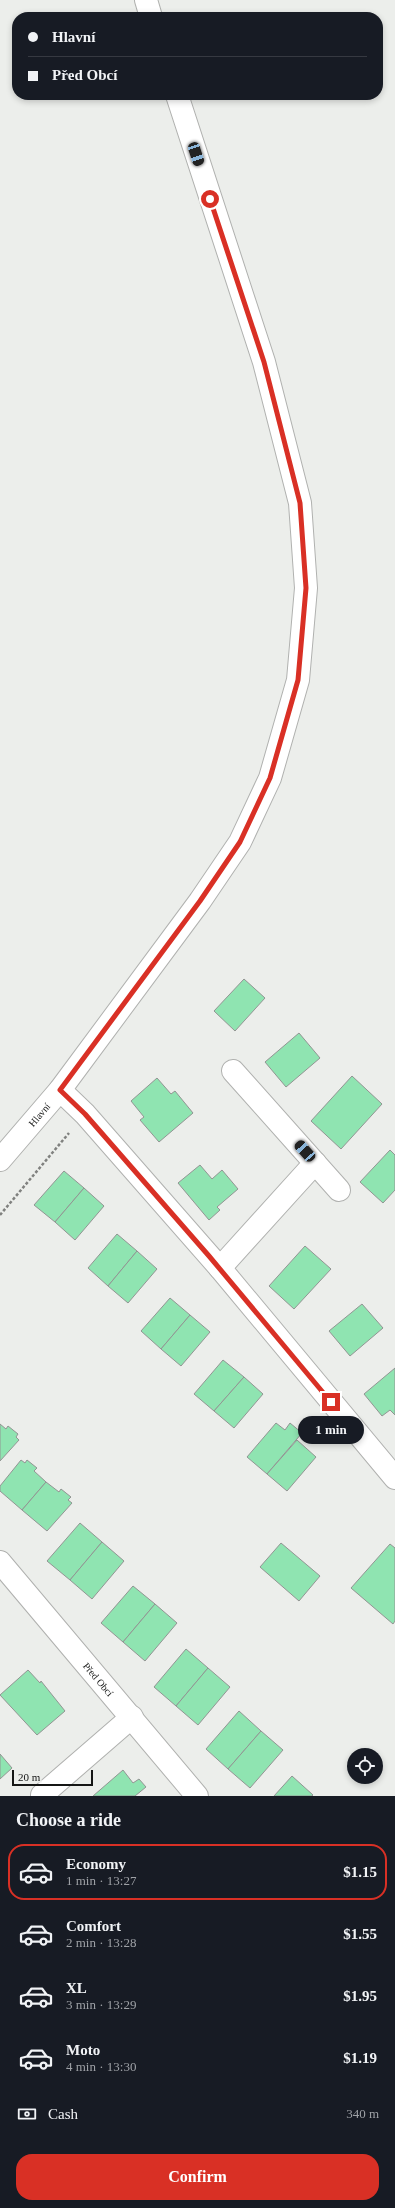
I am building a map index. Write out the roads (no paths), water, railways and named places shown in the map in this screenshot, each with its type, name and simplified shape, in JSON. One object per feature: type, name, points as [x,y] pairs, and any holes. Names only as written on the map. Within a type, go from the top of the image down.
[{"type":"street","points":[[146,0],[150,12]]},
{"type":"street","name":"Hlavní","points":[[0,1160],[60,1090],[200,901],[240,842],[270,778],[298,680],[306,588],[300,503],[264,362],[179,100]]},
{"type":"street","points":[[233,1071],[339,1190]]},
{"type":"street","points":[[60,1090],[85,1114],[220,1268],[394,1475]]},
{"type":"street","points":[[220,1268],[315,1163]]},
{"type":"street","name":"Před Obcí","points":[[0,1562],[197,1796]]},
{"type":"street","points":[[42,1795],[132,1717]]}]
